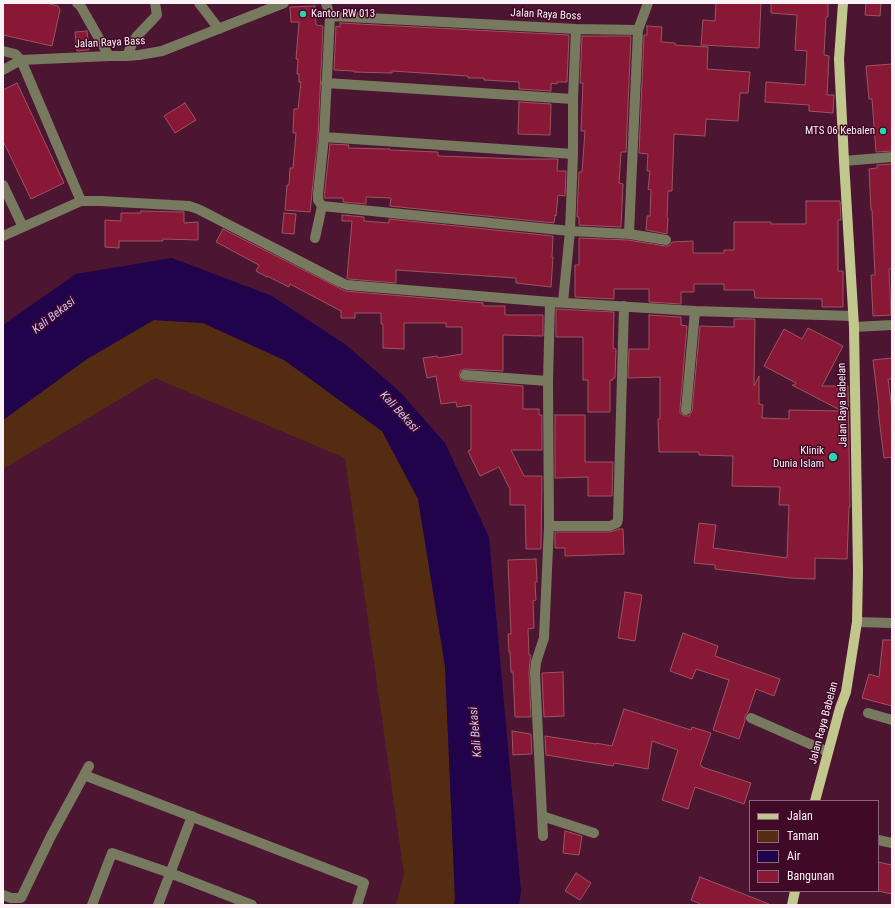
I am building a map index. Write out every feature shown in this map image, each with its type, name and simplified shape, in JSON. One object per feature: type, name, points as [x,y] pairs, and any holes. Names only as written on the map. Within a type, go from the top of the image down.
[{"type":"main road","name":"Jalan Raya Babelan","points":[[815,800],[840,708],[846,692],[857,622],[858,571],[854,327],[852,316],[839,59],[843,3]]},
{"type":"main road","points":[[792,905],[795,892]]},
{"type":"street","points":[[77,3],[80,5],[110,56]]},
{"type":"street","points":[[126,56],[137,36],[157,15],[155,3]]},
{"type":"street","points":[[199,3],[219,29]]},
{"type":"street","name":"Jalan Raya Bass","points":[[3,70],[21,60],[126,56],[162,51],[284,3]]},
{"type":"street","points":[[315,238],[322,206],[318,200],[318,194],[324,137],[330,16],[326,3]]},
{"type":"street","points":[[629,234],[638,30],[648,3]]},
{"type":"street","name":"Jalan Raya Boss","points":[[330,16],[576,29],[638,30]]},
{"type":"street","points":[[563,302],[570,231],[576,29]]},
{"type":"street","points":[[3,51],[15,54],[21,60],[81,201]]},
{"type":"street","points":[[326,83],[573,99]]},
{"type":"street","points":[[324,137],[573,154]]},
{"type":"street","points":[[844,161],[892,157]]},
{"type":"street","points":[[3,185],[23,227]]},
{"type":"street","points":[[3,236],[81,201],[193,207],[347,285],[550,302],[695,311],[852,316]]},
{"type":"street","points":[[322,206],[570,231],[629,234],[666,240]]},
{"type":"street","points":[[543,836],[535,673],[536,662],[545,634],[549,526],[548,381],[550,302]]},
{"type":"street","points":[[549,526],[610,526],[617,523],[624,306]]},
{"type":"street","points":[[686,410],[695,311]]},
{"type":"street","points":[[854,327],[892,326]]},
{"type":"street","points":[[465,375],[548,381]]},
{"type":"street","points":[[857,622],[892,624]]},
{"type":"street","points":[[868,713],[892,720]]},
{"type":"street","points":[[751,718],[828,752]]},
{"type":"street","points":[[3,895],[23,901],[51,836],[89,766]]},
{"type":"street","points":[[84,775],[364,883],[357,905]]},
{"type":"street","points":[[158,905],[192,816]]},
{"type":"street","points":[[542,816],[594,833]]},
{"type":"street","points":[[879,840],[892,843]]},
{"type":"street","points":[[92,905],[112,853],[170,873],[252,905]]},
{"type":"green space","points":[[153,320],[203,323],[284,360],[382,431],[418,499],[445,666],[455,899],[454,905],[396,905],[404,874],[345,458],[155,378],[3,469],[3,420],[87,359]]},
{"type":"water","name":"Kali Bekasi","points":[[172,258],[272,296],[346,345],[400,392],[445,443],[489,537],[521,891],[519,905],[454,905],[455,899],[445,666],[418,499],[382,431],[284,360],[203,323],[154,320],[87,359],[3,420],[3,325],[76,274]]},
{"type":"building","points":[[3,3],[46,3],[58,6],[60,10],[52,46],[3,35]]},
{"type":"building","points":[[716,3],[761,3],[759,48],[701,45],[703,20],[715,21]]},
{"type":"building","points":[[771,3],[828,3],[824,55],[829,56],[827,95],[834,95],[833,113],[809,111],[809,105],[765,102],[766,82],[805,85],[807,51],[795,50],[797,15],[771,13]]},
{"type":"building","points":[[866,3],[881,3],[880,16],[865,15]]},
{"type":"building","points":[[315,6],[316,25],[323,26],[318,136],[310,212],[285,210],[290,168],[293,168],[296,133],[293,133],[294,109],[298,109],[301,82],[299,82],[299,74],[297,74],[298,59],[296,59],[299,22],[291,22],[290,7]]},
{"type":"building","points":[[340,23],[569,35],[567,82],[557,82],[557,84],[551,83],[551,91],[519,89],[519,82],[484,80],[484,78],[468,78],[468,76],[392,71],[392,73],[334,70],[336,26],[340,27]]},
{"type":"building","points":[[647,26],[662,27],[661,42],[675,43],[675,45],[708,47],[707,69],[750,72],[748,93],[740,93],[738,121],[706,119],[705,136],[674,134],[672,191],[668,191],[667,234],[646,230],[647,216],[650,216],[651,190],[648,189],[650,171],[647,171],[648,154],[639,153],[644,35],[647,35]]},
{"type":"building","points":[[87,31],[89,50],[77,51],[75,32]]},
{"type":"building","points":[[582,36],[631,36],[626,152],[621,152],[619,183],[623,184],[621,227],[579,225],[579,217],[577,217],[579,172],[582,172],[585,131],[581,131],[583,83],[580,83]]},
{"type":"building","points":[[892,64],[892,151],[876,152],[872,99],[869,99],[866,66]]},
{"type":"building","points":[[17,83],[64,183],[31,199],[3,141],[3,90]]},
{"type":"building","points":[[519,102],[551,104],[550,135],[518,134]]},
{"type":"building","points":[[185,103],[196,120],[175,133],[164,116]]},
{"type":"building","points":[[330,144],[349,145],[348,148],[438,152],[438,156],[558,159],[557,171],[566,171],[565,196],[558,195],[554,223],[390,206],[391,198],[366,197],[366,204],[343,202],[343,198],[324,198]]},
{"type":"building","points":[[892,164],[892,269],[889,269],[891,315],[873,316],[871,275],[875,275],[869,169],[877,168],[877,165]]},
{"type":"building","points":[[806,201],[840,201],[841,220],[838,220],[838,271],[843,271],[843,307],[822,307],[822,299],[755,298],[754,290],[724,290],[724,284],[694,284],[694,292],[681,292],[681,304],[649,302],[649,289],[614,289],[614,299],[575,297],[575,265],[579,265],[579,238],[628,240],[665,246],[669,246],[672,242],[693,241],[693,253],[724,253],[724,250],[734,250],[734,222],[806,224]]},
{"type":"building","points":[[141,211],[184,212],[184,223],[198,222],[198,240],[163,239],[163,241],[119,241],[119,248],[105,247],[105,220],[121,221],[121,213],[141,213]]},
{"type":"building","points":[[284,213],[296,214],[294,234],[282,233]]},
{"type":"building","points":[[342,215],[364,217],[364,221],[389,223],[389,219],[553,236],[551,287],[516,283],[516,278],[396,270],[396,283],[349,279],[347,278],[352,221],[342,221]]},
{"type":"building","points":[[223,229],[345,291],[483,303],[483,306],[505,306],[505,315],[543,315],[543,336],[503,335],[503,371],[465,369],[460,371],[459,375],[461,380],[465,381],[523,386],[523,409],[539,409],[539,415],[542,415],[542,450],[511,450],[524,476],[542,476],[541,549],[526,549],[525,505],[510,505],[510,489],[499,467],[480,476],[468,451],[471,450],[471,405],[457,407],[456,402],[441,404],[436,376],[427,378],[423,358],[437,356],[438,358],[462,354],[462,327],[446,327],[446,323],[404,323],[404,349],[383,348],[383,324],[381,324],[381,313],[355,313],[355,318],[341,318],[341,311],[290,284],[289,287],[256,271],[259,265],[216,242]]},
{"type":"building","points":[[556,309],[614,312],[613,348],[616,349],[615,378],[610,380],[610,412],[588,412],[588,380],[583,380],[583,337],[556,337]]},
{"type":"building","points":[[649,315],[681,317],[681,325],[687,326],[680,409],[680,413],[685,416],[689,416],[692,411],[700,326],[734,327],[734,319],[755,319],[754,386],[759,376],[759,404],[763,405],[762,418],[789,419],[789,410],[842,411],[792,385],[795,385],[796,383],[764,366],[784,329],[802,339],[808,328],[843,346],[822,386],[848,386],[850,507],[847,559],[815,558],[815,579],[790,578],[715,569],[715,565],[694,563],[699,523],[716,525],[713,548],[787,558],[789,505],[779,505],[780,487],[732,486],[733,456],[699,455],[699,452],[659,452],[658,419],[660,419],[660,377],[628,378],[629,349],[649,349]]},
{"type":"building","points":[[892,358],[892,379],[888,379],[892,409],[892,457],[884,458],[873,360]]},
{"type":"building","points":[[555,415],[585,415],[585,462],[613,462],[612,496],[588,496],[588,477],[555,478]]},
{"type":"building","points":[[623,529],[624,554],[565,556],[565,548],[555,548],[555,532],[610,532]]},
{"type":"building","points":[[536,559],[536,600],[533,601],[534,628],[528,629],[529,655],[531,655],[529,673],[531,717],[515,717],[513,672],[511,672],[508,634],[511,634],[508,560]]},
{"type":"building","points":[[625,592],[642,595],[635,641],[618,638]]},
{"type":"building","points":[[683,633],[718,646],[715,656],[780,679],[774,696],[756,689],[748,712],[745,716],[745,721],[739,739],[713,730],[729,680],[696,669],[692,679],[670,671]]},
{"type":"building","points":[[883,640],[892,640],[892,706],[862,698],[869,674],[879,677]]},
{"type":"building","points":[[563,672],[564,716],[544,717],[542,673]]},
{"type":"building","points":[[624,709],[691,730],[692,727],[711,733],[700,765],[702,767],[751,783],[744,804],[695,787],[688,809],[662,800],[678,750],[652,741],[648,769],[614,763],[613,766],[546,755],[545,736],[612,746]]},
{"type":"building","points":[[512,731],[531,734],[532,754],[513,755]]},
{"type":"building","points":[[565,831],[582,836],[579,855],[563,853]]},
{"type":"building","points":[[879,862],[892,865],[892,894],[879,891]]},
{"type":"building","points":[[576,873],[591,883],[580,900],[565,891]]},
{"type":"building","points":[[700,877],[769,905],[703,905],[691,900]]},
{"type":"place","name":"Kantor RW 013","points":[[303,14]]},
{"type":"place","name":"MTS 06 Kebalen","points":[[883,131]]},
{"type":"place","name":"Klinik Dunia Islam","points":[[833,457]]}]
